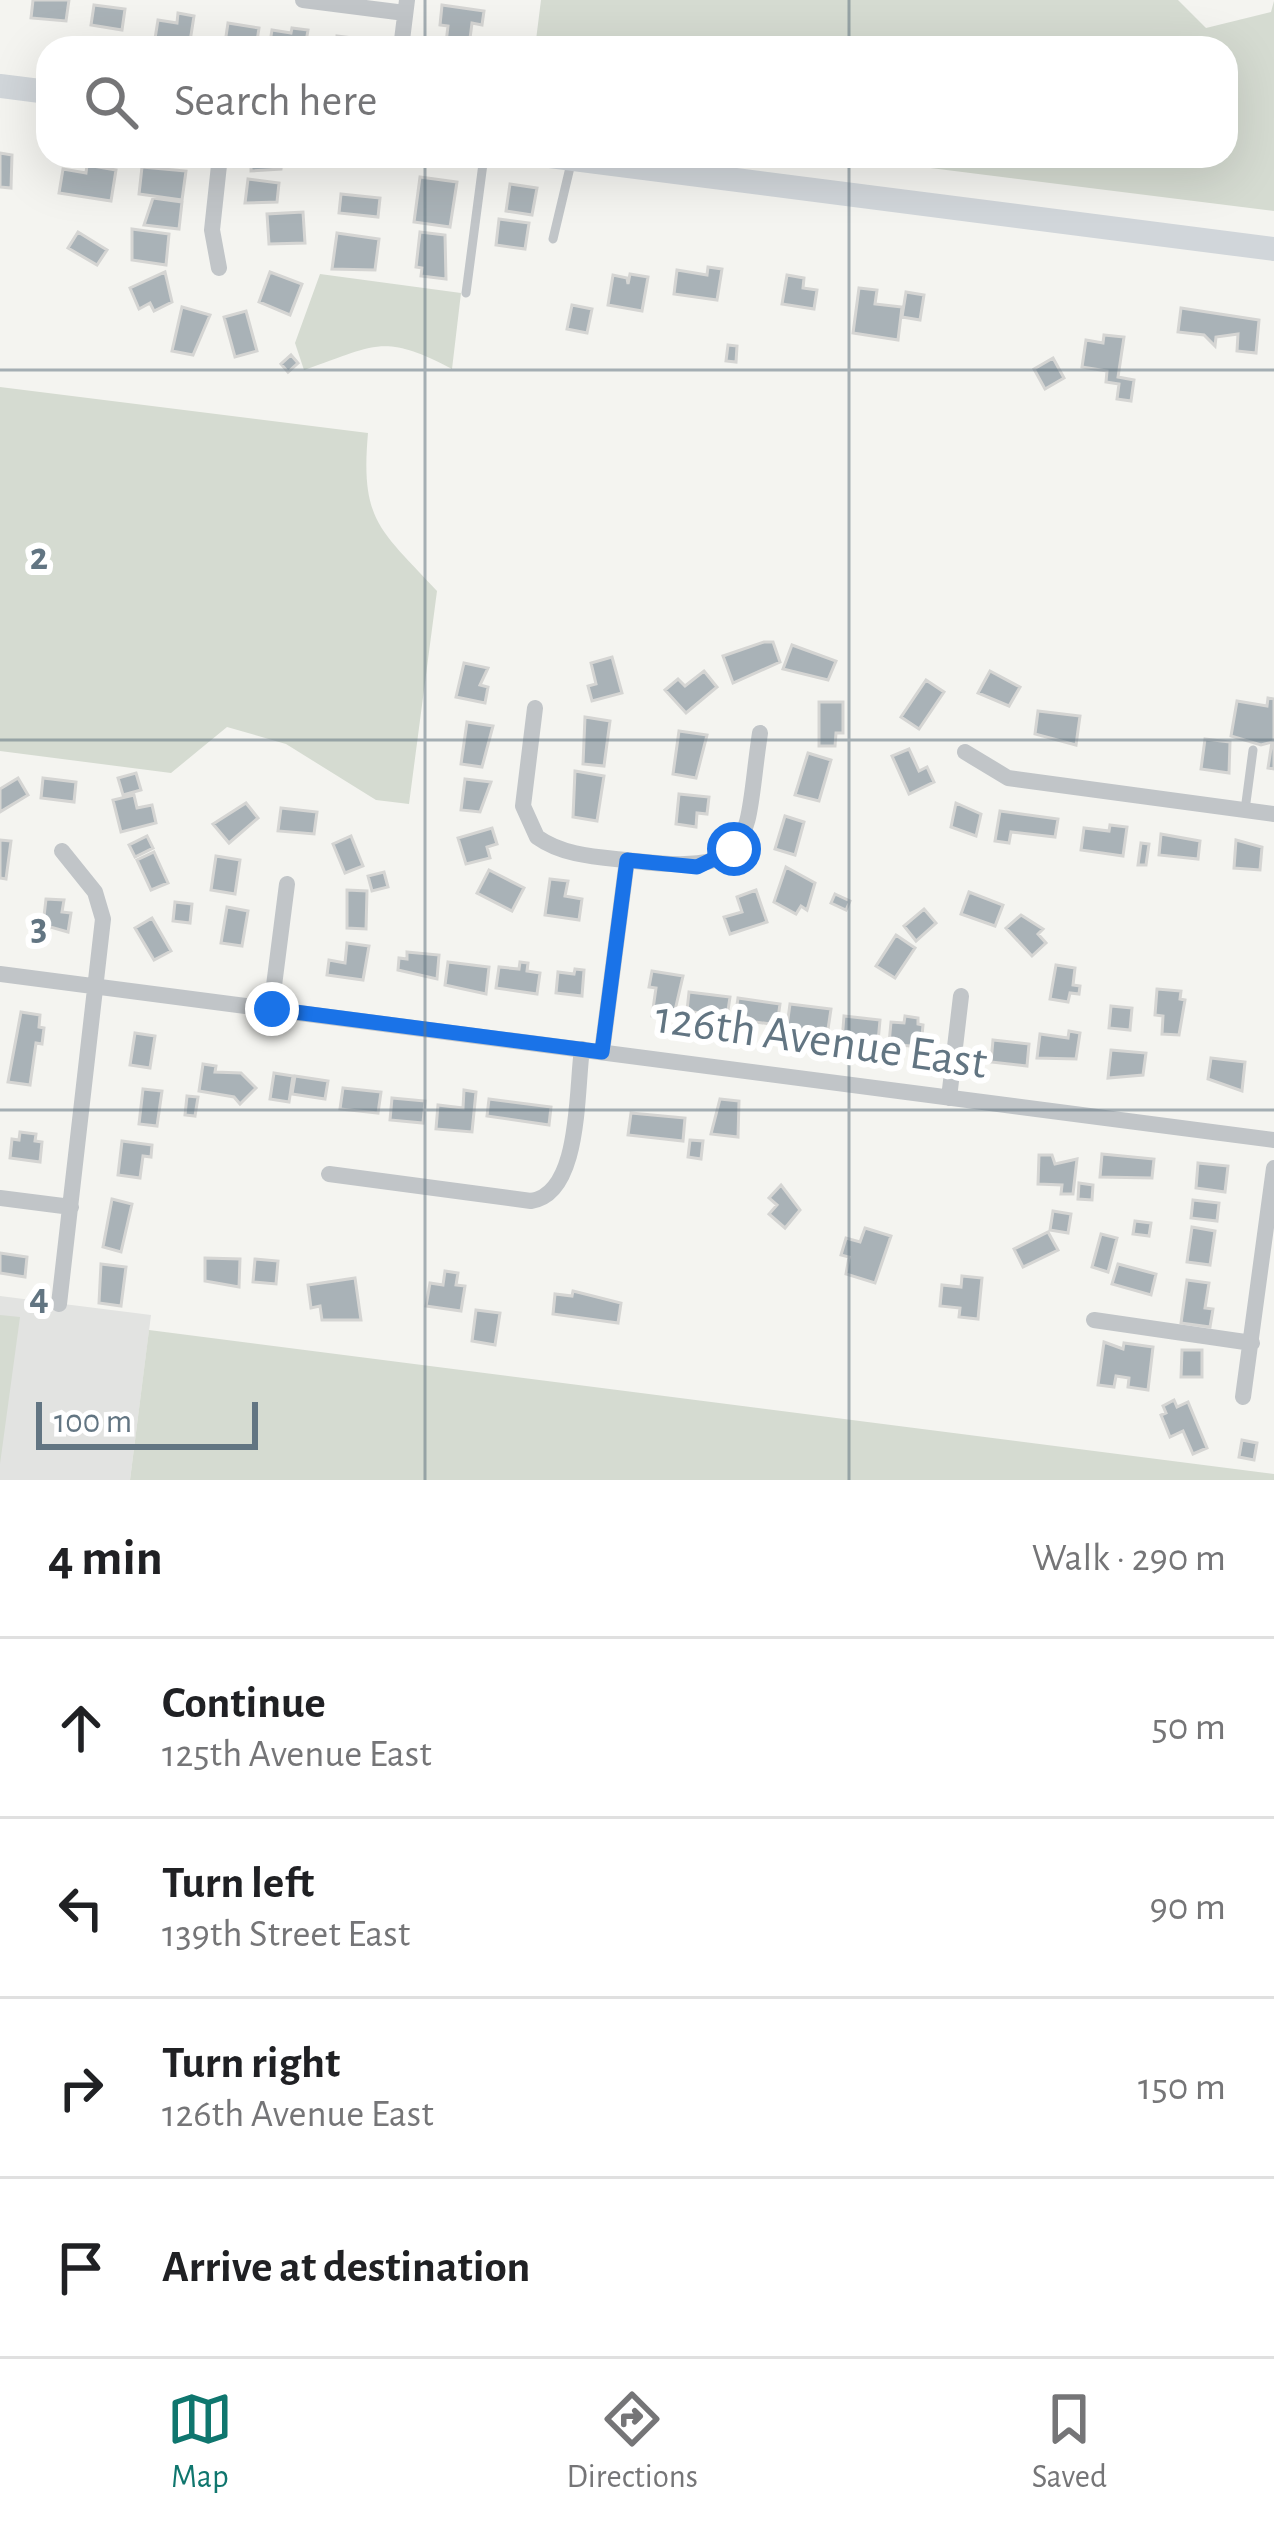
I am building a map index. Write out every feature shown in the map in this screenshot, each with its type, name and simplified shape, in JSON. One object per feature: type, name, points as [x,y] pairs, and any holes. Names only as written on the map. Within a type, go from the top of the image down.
[{"type":"main road","points":[[0,86],[36,90]]},
{"type":"main road","points":[[639,168],[1274,249]]},
{"type":"street","points":[[303,0],[406,6],[402,36]]},
{"type":"street","points":[[219,168],[212,230],[219,268]]},
{"type":"street","points":[[535,708],[525,814],[537,837],[553,848],[627,860],[706,866],[727,856],[740,839],[760,733]]},
{"type":"street","points":[[965,752],[1008,778],[1274,814]]},
{"type":"street","points":[[59,1304],[97,986],[101,908],[88,882],[62,851]]},
{"type":"street","points":[[602,1052],[627,860]]},
{"type":"street","points":[[272,1009],[287,884]]},
{"type":"street","name":"126th Avenue East","points":[[0,974],[1274,1140]]},
{"type":"street","points":[[949,1098],[961,996]]},
{"type":"street","points":[[328,1174],[531,1201],[551,1194],[563,1181],[568,1164],[582,1049]]},
{"type":"street","points":[[1243,1397],[1274,1168]]},
{"type":"street","points":[[0,1198],[70,1207]]},
{"type":"street","points":[[1094,1320],[1252,1343]]},
{"type":"lane","points":[[466,293],[482,168]]},
{"type":"lane","points":[[553,239],[560,168]]},
{"type":"lane","points":[[1245,811],[1253,750]]},
{"type":"shaded area","points":[[541,0],[1178,0],[1206,28],[1271,12],[1274,1],[1274,211],[931,168],[1238,168],[1238,36],[536,36]]},
{"type":"shaded area","points":[[320,274],[461,293],[452,369],[409,350],[378,347],[304,370],[295,343]]},
{"type":"shaded area","points":[[0,387],[368,433],[368,487],[378,522],[437,591],[409,804],[376,800],[286,744],[227,727],[171,773],[0,751]]},
{"type":"shaded area","points":[[0,1296],[151,1315],[130,1480],[0,1480]]},
{"type":"shaded area","points":[[0,1315],[20,1317],[0,1464]]},
{"type":"shaded area","points":[[149,1330],[1274,1474],[1274,1480],[130,1480]]},
{"type":"building","points":[[33,0],[69,0],[66,21],[31,18]]},
{"type":"building","points":[[94,5],[125,9],[122,30],[91,25]]},
{"type":"building","points":[[442,5],[484,11],[482,25],[472,23],[470,36],[447,36],[448,26],[440,25]]},
{"type":"building","points":[[178,13],[194,16],[191,36],[155,36],[158,20],[177,23]]},
{"type":"building","points":[[228,23],[259,28],[258,36],[226,36]]},
{"type":"building","points":[[292,28],[308,30],[307,36],[271,36],[272,30],[291,33]]},
{"type":"building","points":[[0,153],[12,155],[11,188],[0,187]]},
{"type":"building","points":[[87,168],[116,170],[111,201],[59,193],[63,169],[86,173]]},
{"type":"building","points":[[142,168],[186,171],[182,200],[139,194]]},
{"type":"building","points":[[420,177],[457,182],[450,227],[414,222]]},
{"type":"building","points":[[248,179],[279,183],[277,202],[245,203]]},
{"type":"building","points":[[510,184],[537,188],[532,215],[506,211]]},
{"type":"building","points":[[341,194],[380,198],[378,217],[339,213]]},
{"type":"building","points":[[153,198],[182,202],[179,229],[144,225]]},
{"type":"building","points":[[303,212],[305,243],[269,244],[267,214]]},
{"type":"building","points":[[499,219],[529,223],[525,249],[496,245]]},
{"type":"building","points":[[132,229],[169,234],[166,265],[132,260]]},
{"type":"building","points":[[78,232],[107,250],[97,265],[68,248]]},
{"type":"building","points":[[420,232],[445,235],[446,279],[421,276],[422,268],[416,267]]},
{"type":"building","points":[[337,233],[379,239],[375,270],[332,269]]},
{"type":"building","points":[[708,267],[722,269],[717,300],[674,294],[677,270],[707,275]]},
{"type":"building","points":[[165,272],[172,302],[154,311],[150,303],[139,309],[130,288]]},
{"type":"building","points":[[270,272],[302,284],[290,315],[259,302]]},
{"type":"building","points":[[630,274],[648,277],[642,311],[608,305],[613,275],[627,278],[628,284]]},
{"type":"building","points":[[787,275],[804,278],[803,288],[817,290],[814,309],[782,304]]},
{"type":"building","points":[[859,288],[877,290],[875,304],[902,307],[898,340],[853,333]]},
{"type":"building","points":[[906,292],[924,295],[920,320],[902,317]]},
{"type":"building","points":[[572,305],[592,309],[587,333],[567,329]]},
{"type":"building","points":[[182,307],[210,315],[193,355],[172,351]]},
{"type":"building","points":[[1181,308],[1259,320],[1256,353],[1237,351],[1238,334],[1216,337],[1215,346],[1204,335],[1178,332]]},
{"type":"building","points":[[246,311],[257,351],[235,357],[224,317]]},
{"type":"building","points":[[1104,335],[1124,337],[1118,377],[1134,380],[1131,401],[1117,399],[1119,384],[1106,382],[1107,371],[1082,367],[1086,340],[1103,343]]},
{"type":"building","points":[[728,345],[737,346],[736,362],[726,361]]},
{"type":"building","points":[[291,355],[298,363],[288,372],[281,364]]},
{"type":"building","points":[[1053,358],[1064,378],[1045,389],[1034,369]]},
{"type":"building","points":[[773,642],[780,662],[733,683],[723,656]]},
{"type":"building","points":[[792,645],[836,661],[828,680],[783,669]]},
{"type":"building","points":[[612,657],[622,693],[592,701],[588,686],[596,684],[591,663]]},
{"type":"building","points":[[464,663],[488,668],[480,685],[488,687],[485,703],[456,697]]},
{"type":"building","points":[[704,671],[717,687],[686,713],[665,690],[678,679],[685,686]]},
{"type":"building","points":[[990,671],[1020,687],[1009,706],[978,693]]},
{"type":"building","points":[[926,680],[944,692],[919,729],[901,717]]},
{"type":"building","points":[[1268,698],[1274,699],[1274,769],[1268,768],[1272,742],[1261,745],[1231,736],[1237,701],[1267,706]]},
{"type":"building","points":[[819,702],[843,702],[843,733],[836,733],[835,746],[819,746]]},
{"type":"building","points":[[1038,711],[1080,716],[1076,745],[1035,734]]},
{"type":"building","points":[[585,717],[610,721],[604,766],[583,764]]},
{"type":"building","points":[[467,722],[493,726],[482,767],[461,764]]},
{"type":"building","points":[[679,731],[707,735],[696,778],[673,774]]},
{"type":"building","points":[[1205,739],[1230,742],[1229,773],[1201,769]]},
{"type":"building","points":[[909,749],[919,771],[927,767],[934,782],[909,794],[892,756]]},
{"type":"building","points":[[808,753],[831,760],[819,801],[795,795]]},
{"type":"building","points":[[575,771],[604,776],[597,821],[573,817]]},
{"type":"building","points":[[136,773],[141,790],[123,795],[118,778]]},
{"type":"building","points":[[18,778],[28,795],[0,812],[0,789]]},
{"type":"building","points":[[43,778],[76,782],[74,802],[41,798]]},
{"type":"building","points":[[465,779],[491,782],[480,812],[461,810]]},
{"type":"building","points":[[679,794],[709,797],[707,814],[697,813],[696,827],[676,824]]},
{"type":"building","points":[[134,795],[137,808],[152,805],[156,823],[121,832],[113,800]]},
{"type":"building","points":[[246,803],[258,818],[229,843],[213,824]]},
{"type":"building","points":[[956,803],[981,814],[976,836],[951,827]]},
{"type":"building","points":[[281,808],[317,812],[314,834],[278,831]]},
{"type":"building","points":[[1000,811],[1058,819],[1055,837],[1011,832],[1009,843],[995,841]]},
{"type":"building","points":[[785,816],[804,822],[795,855],[775,849]]},
{"type":"building","points":[[1110,825],[1127,827],[1123,856],[1081,850],[1084,828],[1109,831]]},
{"type":"building","points":[[492,828],[497,844],[487,847],[490,858],[466,864],[458,838]]},
{"type":"building","points":[[1161,834],[1200,841],[1198,859],[1159,855]]},
{"type":"building","points":[[147,836],[153,848],[135,857],[129,845]]},
{"type":"building","points":[[351,836],[363,866],[345,873],[333,844]]},
{"type":"building","points":[[0,840],[11,841],[6,879],[0,878]]},
{"type":"building","points":[[1236,840],[1262,847],[1260,870],[1234,868]]},
{"type":"building","points":[[1141,843],[1149,844],[1146,865],[1138,865]]},
{"type":"building","points":[[154,852],[168,883],[151,890],[137,860]]},
{"type":"building","points":[[216,856],[240,860],[235,894],[211,890]]},
{"type":"building","points":[[786,867],[815,883],[807,910],[801,906],[796,914],[774,902]]},
{"type":"building","points":[[489,870],[524,888],[512,911],[477,893]]},
{"type":"building","points":[[384,872],[388,887],[372,891],[368,876]]},
{"type":"building","points":[[550,879],[568,881],[565,896],[582,899],[579,920],[545,915]]},
{"type":"building","points":[[347,890],[367,891],[366,929],[347,928]]},
{"type":"building","points":[[756,890],[767,922],[730,934],[724,917],[742,912],[737,897]]},
{"type":"building","points":[[969,892],[1003,905],[995,926],[961,914]]},
{"type":"building","points":[[835,894],[850,901],[846,910],[831,903]]},
{"type":"building","points":[[46,899],[64,900],[62,912],[71,913],[68,932],[43,925]]},
{"type":"building","points":[[175,902],[192,904],[190,923],[173,921]]},
{"type":"building","points":[[227,907],[248,911],[242,946],[221,943]]},
{"type":"building","points":[[924,909],[936,923],[916,941],[904,926]]},
{"type":"building","points":[[1021,915],[1043,929],[1038,934],[1046,943],[1032,956],[1006,928]]},
{"type":"building","points":[[152,918],[171,951],[154,960],[135,928]]},
{"type":"building","points":[[896,935],[915,948],[895,978],[876,966]]},
{"type":"building","points":[[347,943],[369,946],[363,980],[327,975],[329,960],[345,963]]},
{"type":"building","points":[[407,952],[439,955],[437,979],[398,970],[399,958],[407,959]]},
{"type":"building","points":[[448,962],[489,967],[486,994],[445,985]]},
{"type":"building","points":[[520,962],[528,963],[527,971],[540,973],[537,994],[496,988],[499,967],[519,969]]},
{"type":"building","points":[[1056,965],[1075,968],[1073,985],[1080,986],[1079,994],[1070,993],[1068,1002],[1050,999]]},
{"type":"building","points":[[575,969],[584,970],[582,996],[556,993],[558,972],[574,974]]},
{"type":"building","points":[[652,971],[683,976],[673,1019],[652,1016],[656,988],[649,987]]},
{"type":"building","points":[[1157,989],[1181,991],[1180,999],[1185,1000],[1179,1035],[1162,1034],[1163,1016],[1155,1015]]},
{"type":"building","points":[[689,992],[730,997],[727,1017],[687,1011]]},
{"type":"building","points":[[738,998],[780,1004],[777,1025],[735,1019]]},
{"type":"building","points":[[790,1004],[831,1009],[827,1036],[787,1026]]},
{"type":"building","points":[[1111,1006],[1132,1008],[1130,1030],[1109,1028]]},
{"type":"building","points":[[21,1012],[40,1015],[39,1027],[44,1028],[42,1044],[36,1043],[30,1085],[8,1082]]},
{"type":"building","points":[[844,1016],[880,1020],[878,1042],[842,1041]]},
{"type":"building","points":[[905,1016],[918,1018],[923,1025],[921,1047],[889,1044],[891,1022],[904,1023]]},
{"type":"building","points":[[1069,1031],[1080,1033],[1076,1059],[1037,1058],[1040,1034],[1068,1038]]},
{"type":"building","points":[[135,1033],[155,1036],[150,1068],[130,1065]]},
{"type":"building","points":[[993,1040],[1029,1044],[1027,1066],[991,1062]]},
{"type":"building","points":[[1111,1050],[1146,1053],[1143,1075],[1108,1078]]},
{"type":"building","points":[[1211,1058],[1245,1062],[1242,1091],[1208,1079]]},
{"type":"building","points":[[203,1064],[216,1066],[215,1072],[241,1073],[256,1088],[240,1104],[234,1097],[199,1091]]},
{"type":"building","points":[[274,1073],[293,1076],[289,1102],[270,1099]]},
{"type":"building","points":[[295,1076],[328,1081],[325,1099],[292,1094]]},
{"type":"building","points":[[343,1088],[381,1092],[378,1113],[340,1109]]},
{"type":"building","points":[[143,1089],[162,1091],[157,1126],[139,1124]]},
{"type":"building","points":[[464,1090],[476,1092],[472,1132],[436,1129],[438,1105],[463,1108]]},
{"type":"building","points":[[187,1096],[198,1097],[195,1116],[185,1115]]},
{"type":"building","points":[[392,1098],[425,1101],[423,1123],[390,1120]]},
{"type":"building","points":[[489,1099],[551,1107],[549,1125],[487,1116]]},
{"type":"building","points":[[720,1099],[739,1101],[738,1137],[711,1134]]},
{"type":"building","points":[[631,1113],[685,1118],[683,1141],[628,1135]]},
{"type":"building","points":[[20,1132],[36,1134],[35,1141],[42,1142],[40,1162],[10,1158],[12,1139],[19,1140]]},
{"type":"building","points":[[690,1140],[703,1141],[701,1159],[688,1157]]},
{"type":"building","points":[[122,1141],[152,1145],[151,1157],[143,1156],[140,1178],[118,1175]]},
{"type":"building","points":[[1102,1154],[1154,1159],[1152,1178],[1100,1177]]},
{"type":"building","points":[[1039,1155],[1052,1155],[1055,1164],[1077,1159],[1073,1194],[1061,1194],[1062,1185],[1038,1184]]},
{"type":"building","points":[[1198,1163],[1228,1166],[1225,1192],[1196,1188]]},
{"type":"building","points":[[1079,1183],[1093,1185],[1092,1200],[1078,1199]]},
{"type":"building","points":[[781,1185],[800,1210],[785,1228],[769,1214],[777,1205],[769,1198]]},
{"type":"building","points":[[112,1199],[132,1204],[121,1252],[103,1247]]},
{"type":"building","points":[[1193,1200],[1219,1203],[1217,1221],[1191,1218]]},
{"type":"building","points":[[1053,1211],[1071,1214],[1068,1233],[1050,1230]]},
{"type":"building","points":[[1135,1221],[1151,1223],[1149,1236],[1133,1234]]},
{"type":"building","points":[[1192,1227],[1215,1231],[1210,1265],[1187,1262]]},
{"type":"building","points":[[865,1228],[891,1236],[875,1283],[846,1274],[849,1257],[841,1255],[846,1238],[860,1242]]},
{"type":"building","points":[[1048,1232],[1058,1250],[1023,1267],[1014,1249]]},
{"type":"building","points":[[1101,1234],[1117,1238],[1108,1272],[1092,1267]]},
{"type":"building","points":[[0,1253],[27,1257],[25,1277],[0,1273]]},
{"type":"building","points":[[205,1258],[240,1259],[239,1287],[205,1281]]},
{"type":"building","points":[[255,1259],[278,1261],[276,1284],[253,1282]]},
{"type":"building","points":[[101,1264],[126,1267],[121,1306],[99,1303]]},
{"type":"building","points":[[1118,1264],[1156,1274],[1151,1295],[1112,1284]]},
{"type":"building","points":[[445,1271],[458,1273],[456,1285],[465,1286],[461,1311],[426,1306],[430,1283],[443,1285]]},
{"type":"building","points":[[962,1276],[982,1278],[978,1319],[959,1317],[960,1308],[940,1306],[942,1285],[961,1287]]},
{"type":"building","points":[[355,1278],[361,1320],[322,1320],[320,1306],[311,1308],[308,1285]]},
{"type":"building","points":[[1187,1280],[1209,1283],[1205,1308],[1213,1309],[1210,1327],[1181,1323]]},
{"type":"building","points":[[573,1291],[621,1303],[618,1323],[553,1314],[555,1294],[572,1296]]},
{"type":"building","points":[[476,1310],[500,1313],[495,1345],[472,1341]]},
{"type":"building","points":[[1104,1342],[1123,1349],[1124,1343],[1153,1347],[1148,1390],[1128,1387],[1129,1378],[1116,1376],[1114,1387],[1098,1385]]},
{"type":"building","points":[[1182,1350],[1202,1350],[1202,1377],[1181,1377]]},
{"type":"building","points":[[1174,1400],[1177,1407],[1188,1402],[1207,1448],[1193,1454],[1183,1431],[1170,1437],[1161,1415],[1166,1413],[1163,1406]]},
{"type":"building","points":[[1242,1440],[1257,1443],[1254,1460],[1239,1457]]},
{"type":"route","points":[[272,1009],[602,1052],[627,860],[697,867],[719,861],[734,849]]}]
